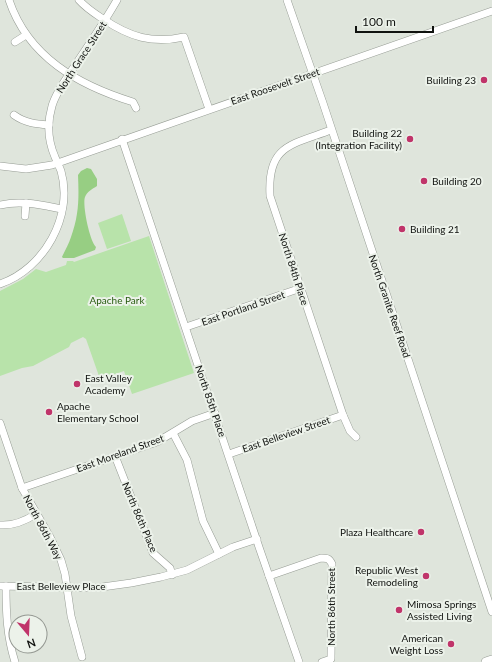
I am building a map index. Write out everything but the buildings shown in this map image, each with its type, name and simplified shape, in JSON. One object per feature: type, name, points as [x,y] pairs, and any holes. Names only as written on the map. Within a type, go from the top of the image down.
[{"type":"main road","points":[[486,662],[492,660]]},
{"type":"street","points":[[9,0],[26,35],[47,58],[69,74],[96,90],[133,102],[136,108]]},
{"type":"street","points":[[79,0],[90,10],[120,30],[140,37],[162,40],[184,37],[210,109]]},
{"type":"street","name":"North Grace Street","points":[[0,284],[20,274],[38,258],[53,237],[58,227],[62,209],[63,185],[61,171],[51,144],[49,124],[50,112],[54,99],[117,0]]},
{"type":"street","name":"North Granite Reef Road","points":[[287,0],[492,612]]},
{"type":"street","name":"East Roosevelt Street","points":[[0,166],[26,169],[57,163],[122,139],[492,11]]},
{"type":"street","points":[[15,42],[26,35]]},
{"type":"street","points":[[14,115],[29,123],[49,124]]},
{"type":"street","name":"North 84th Place","points":[[331,130],[294,144],[276,157],[271,168],[269,180],[270,196],[344,415],[350,431],[356,437]]},
{"type":"street","name":"North 85th Place","points":[[122,139],[299,662]]},
{"type":"street","points":[[0,205],[14,202],[62,209]]},
{"type":"street","points":[[25,216],[26,203]]},
{"type":"street","name":"East Portland Street","points":[[186,327],[301,288]]},
{"type":"street","name":"East Moreland Street","points":[[22,488],[157,442],[192,421],[215,413]]},
{"type":"street","name":"East Belleview Street","points":[[229,454],[344,415]]},
{"type":"street","name":"North 86th Way","points":[[0,423],[22,488],[50,537],[61,560],[65,574],[73,622],[82,657]]},
{"type":"street","points":[[173,433],[187,460],[203,521],[219,554]]},
{"type":"street","name":"North 86th Place","points":[[115,456],[153,552],[170,568],[172,575]]},
{"type":"street","points":[[0,525],[22,522],[36,514]]},
{"type":"street","name":"East Belleview Place","points":[[3,586],[67,588],[106,587],[131,583],[172,575],[187,570],[233,547],[257,539]]},
{"type":"street","name":"North 86th Street","points":[[269,576],[321,558],[327,558],[330,560],[332,564],[332,659],[322,662]]},
{"type":"street","points":[[3,586],[8,636],[15,662]]},
{"type":"green space","points":[[122,214],[131,241],[107,249],[98,223]]},
{"type":"green space","name":"Apache Park","points":[[149,236],[194,373],[132,394],[124,371],[100,379],[86,339],[83,337],[71,343],[69,347],[33,366],[22,368],[0,376],[0,291],[23,279],[36,269],[46,272],[66,265],[67,261],[74,262]]},
{"type":"shaded area","points":[[87,168],[91,169],[97,179],[97,186],[87,194],[84,201],[89,231],[96,247],[95,250],[74,258],[63,258],[62,257],[74,229],[77,214],[78,175],[81,171]]},
{"type":"place","name":"Building 23","points":[[484,80]]},
{"type":"place","name":"Building 22 (Integration Facility)","points":[[410,139]]},
{"type":"place","name":"Building 20","points":[[424,181]]},
{"type":"place","name":"Building 21","points":[[402,229]]},
{"type":"place","name":"East Valley Academy","points":[[77,384]]},
{"type":"place","name":"Apache Elementary School","points":[[49,412]]},
{"type":"place","name":"Plaza Healthcare","points":[[421,532]]},
{"type":"place","name":"Republic West Remodeling","points":[[426,576]]},
{"type":"place","name":"Mimosa Springs Assisted Living","points":[[399,610]]},
{"type":"place","name":"American Weight Loss","points":[[451,644]]}]
